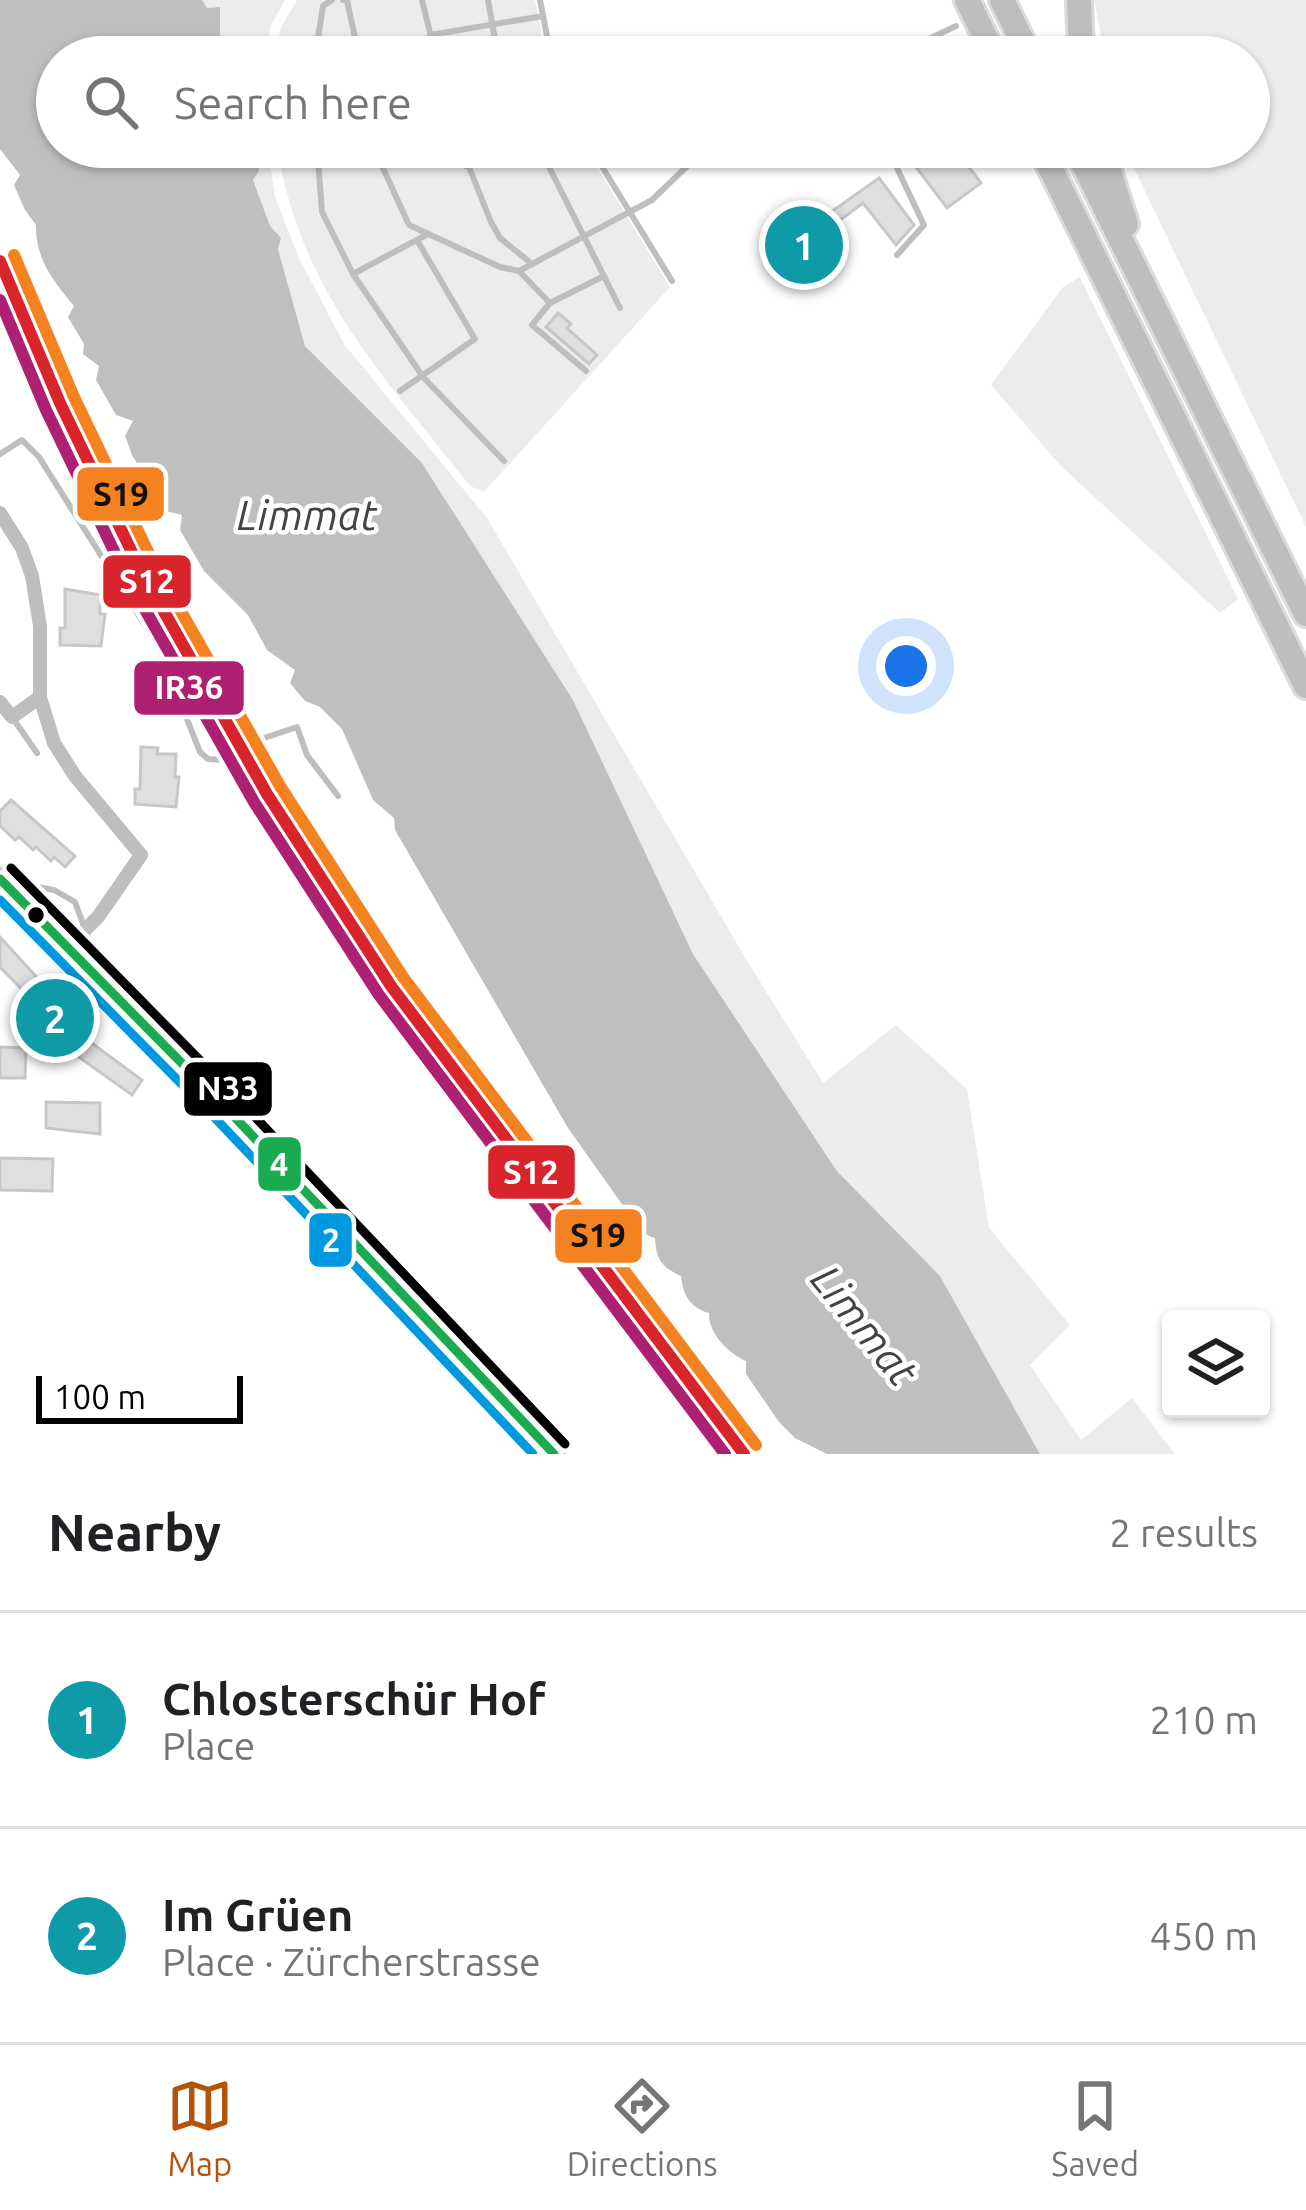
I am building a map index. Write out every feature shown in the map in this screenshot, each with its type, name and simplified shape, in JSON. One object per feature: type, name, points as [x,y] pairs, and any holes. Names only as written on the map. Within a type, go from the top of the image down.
[{"type":"highway","points":[[967,0],[985,36]]},
{"type":"highway","points":[[1002,0],[1020,36]]},
{"type":"highway","points":[[1078,0],[1080,36]]},
{"type":"highway","points":[[1050,168],[1306,686]]},
{"type":"highway","points":[[1085,168],[1306,614]]},
{"type":"highway","points":[[1107,168],[1145,290]]},
{"type":"main road","points":[[2,882],[227,1109],[554,1454]]},
{"type":"street","points":[[0,513],[22,548],[32,576],[40,626],[40,698],[53,742],[141,855],[66,949]]},
{"type":"street","points":[[0,702],[12,717],[40,698]]},
{"type":"lane","points":[[318,36],[323,6],[332,0]]},
{"type":"lane","points":[[346,0],[354,36]]},
{"type":"lane","points":[[422,0],[430,35],[543,16]]},
{"type":"lane","points":[[488,0],[495,36]]},
{"type":"lane","points":[[540,0],[547,36]]},
{"type":"lane","points":[[935,36],[956,26]]},
{"type":"lane","points":[[319,168],[322,212],[353,274],[423,376],[504,461]]},
{"type":"lane","points":[[385,168],[409,225],[500,267],[519,271],[550,303]]},
{"type":"lane","points":[[467,168],[500,238],[532,264]]},
{"type":"lane","points":[[550,168],[620,308]]},
{"type":"lane","points":[[603,168],[672,281]]},
{"type":"lane","points":[[519,271],[652,200],[685,168]]},
{"type":"lane","points":[[897,168],[924,225],[897,255]]},
{"type":"lane","points":[[353,274],[428,234]]},
{"type":"lane","points":[[400,391],[475,339],[418,240]]},
{"type":"lane","points":[[586,371],[532,325],[550,303],[604,276]]},
{"type":"lane","points":[[0,454],[22,440],[39,457],[158,646],[200,752],[208,759],[224,760]]},
{"type":"lane","points":[[12,717],[38,753]]},
{"type":"lane","points":[[255,742],[298,727],[307,755],[338,796]]},
{"type":"lane","points":[[2,882],[37,885],[68,896],[78,906],[107,990]]},
{"type":"shaded area","points":[[202,0],[285,0],[269,36],[220,36],[220,7],[207,8]]},
{"type":"shaded area","points":[[297,0],[535,0],[542,36],[279,36]]},
{"type":"shaded area","points":[[1094,0],[1306,0],[1306,527],[1134,168],[1270,168],[1270,36],[1101,36]]},
{"type":"shaded area","points":[[271,168],[275,197],[299,258],[344,344],[487,518],[823,1083],[896,1025],[967,1089],[989,1228],[1070,1325],[1030,1365],[1081,1440],[1132,1398],[1175,1454],[1040,1454],[940,1276],[837,1171],[693,954],[573,700],[422,463],[305,346],[253,180],[259,171]]},
{"type":"shaded area","points":[[282,168],[598,168],[670,287],[484,492],[470,486],[350,330],[305,247]]},
{"type":"shaded area","points":[[1080,277],[1238,599],[1220,613],[1061,466],[991,385],[1063,287]]},
{"type":"water","name":"Limmat","points":[[0,0],[202,0],[207,8],[220,7],[220,36],[36,36],[36,168],[259,168],[253,180],[270,226],[281,238],[278,249],[305,346],[422,463],[573,700],[693,954],[837,1171],[940,1276],[1040,1454],[827,1454],[795,1438],[779,1422],[746,1374],[746,1361],[720,1342],[709,1313],[692,1304],[681,1276],[661,1262],[655,1238],[631,1222],[568,1128],[395,830],[394,818],[373,800],[342,729],[290,683],[295,670],[267,650],[248,615],[204,571],[180,530],[182,515],[166,511],[125,436],[133,421],[116,415],[96,380],[99,366],[83,354],[84,344],[68,317],[74,306],[42,259],[36,225],[14,185],[20,175],[0,149]]},
{"type":"building","points":[[917,168],[970,168],[981,183],[947,208]]},
{"type":"building","points":[[879,178],[914,225],[896,245],[863,203],[828,229],[838,253],[784,273],[770,236],[787,230],[784,221],[820,207],[824,217]]},
{"type":"building","points":[[558,313],[571,324],[567,328],[597,355],[589,364],[546,327]]},
{"type":"building","points":[[65,589],[100,595],[100,614],[105,614],[101,646],[60,645]]},
{"type":"building","points":[[141,747],[158,748],[157,754],[176,754],[176,807],[135,804]]},
{"type":"building","points":[[11,800],[75,856],[65,867],[19,837],[15,840],[0,826],[0,811]]},
{"type":"building","points":[[0,937],[55,997],[70,1027],[142,1080],[132,1095],[55,1040],[41,1009],[0,967]]},
{"type":"building","points":[[0,1047],[26,1048],[25,1078],[0,1078]]},
{"type":"building","points":[[46,1102],[100,1103],[100,1134],[46,1128]]},
{"type":"building","points":[[0,1158],[53,1159],[52,1191],[0,1190]]},
{"type":"transit line","name":"S19","points":[[14,255],[74,397],[153,562],[280,786],[403,977],[756,1445]]},
{"type":"transit line","name":"S12","points":[[0,261],[60,403],[140,569],[267,794],[391,986],[744,1454]]},
{"type":"transit line","name":"IR36","points":[[0,300],[46,410],[126,576],[254,802],[379,995],[725,1454]]},
{"type":"transit line","name":"N33","points":[[11,868],[565,1444]]},
{"type":"transit line","name":"4","points":[[0,879],[227,1109],[554,1454]]},
{"type":"transit line","name":"2","points":[[0,900],[216,1119],[533,1454]]},
{"type":"place","name":"Chlosterschür Hof","points":[[804,245]]},
{"type":"place","name":"Im Grüen","points":[[55,1018]]}]
